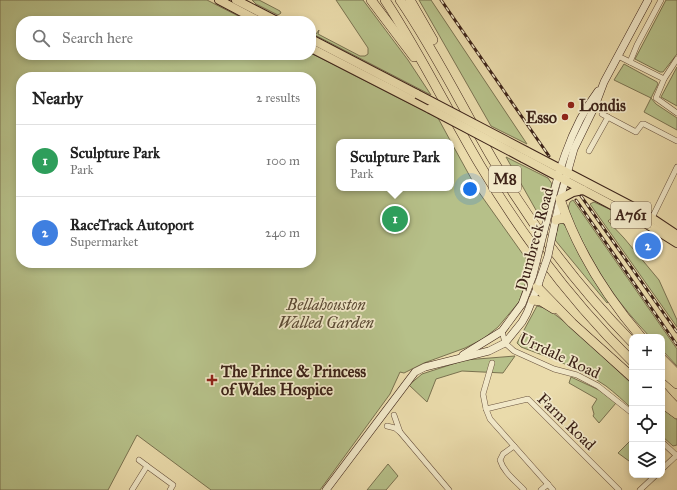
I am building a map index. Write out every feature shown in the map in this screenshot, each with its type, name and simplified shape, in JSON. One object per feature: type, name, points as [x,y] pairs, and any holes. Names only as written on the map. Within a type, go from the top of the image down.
[{"type":"highway","points":[[371,0],[439,91]]},
{"type":"highway","name":"M8","points":[[385,0],[409,37],[484,172],[526,237],[570,294],[629,358]]},
{"type":"highway","name":"M8","points":[[400,0],[431,50],[493,160],[526,212],[554,252],[590,297],[629,339]]},
{"type":"highway","points":[[410,0],[437,48],[493,160]]},
{"type":"highway","points":[[560,199],[567,220],[589,264],[608,295],[639,334]]},
{"type":"highway","points":[[556,220],[563,218],[567,220]]},
{"type":"highway","points":[[535,281],[564,315],[629,374]]},
{"type":"highway","points":[[533,300],[548,304],[564,315]]},
{"type":"highway","points":[[665,362],[677,374]]},
{"type":"highway","points":[[665,374],[677,384]]},
{"type":"highway","points":[[665,392],[677,401]]},
{"type":"highway","points":[[665,394],[677,408]]},
{"type":"highway","points":[[665,405],[677,414]]},
{"type":"main road","points":[[219,0],[249,16]]},
{"type":"main road","points":[[236,0],[267,16]]},
{"type":"main road","points":[[563,175],[582,116],[604,82],[648,0]]},
{"type":"main road","points":[[316,42],[417,94],[525,154]]},
{"type":"main road","name":"A761","points":[[316,51],[403,96],[525,154],[563,175],[652,218],[677,236]]},
{"type":"main road","name":"A761","points":[[563,175],[583,190],[653,227],[677,243]]},
{"type":"main road","name":"Dumbreck Road","points":[[458,358],[502,331],[522,304],[548,256],[560,199],[563,175]]},
{"type":"main road","name":"Dumbreck Road","points":[[326,490],[415,372],[425,367],[489,351],[505,342],[517,330],[533,300],[546,223],[563,175]]},
{"type":"main road","points":[[560,199],[573,192],[583,190]]},
{"type":"main road","points":[[546,223],[556,220]]},
{"type":"street","points":[[630,62],[661,0]]},
{"type":"street","points":[[618,56],[664,79]]},
{"type":"street","points":[[677,59],[664,79],[656,96],[657,99],[677,113]]},
{"type":"street","points":[[602,114],[636,132],[642,124],[644,124],[677,141]]},
{"type":"street","points":[[589,151],[608,117]]},
{"type":"street","points":[[652,218],[677,166]]},
{"type":"street","points":[[655,193],[662,197]]},
{"type":"street","name":"Urrdale Road","points":[[502,331],[505,342],[514,351],[554,369],[577,375],[598,386],[629,411]]},
{"type":"street","points":[[492,363],[482,394],[490,419],[553,490]]},
{"type":"street","name":"Farm Road","points":[[486,409],[528,399],[619,490]]},
{"type":"street","points":[[394,415],[400,432]]},
{"type":"street","points":[[387,426],[395,428],[400,432],[450,490]]},
{"type":"street","points":[[665,445],[677,455],[665,466]]},
{"type":"street","points":[[514,446],[503,454],[500,460],[501,465],[524,490]]},
{"type":"street","points":[[139,460],[173,485],[170,490]]},
{"type":"street","points":[[132,490],[148,466]]},
{"type":"street","points":[[640,490],[653,478]]},
{"type":"street","points":[[541,490],[548,484]]},
{"type":"green space","name":"Bellahouston Walled Garden","points":[[0,0],[207,0],[238,16],[16,16],[16,60],[316,60],[316,56],[438,118],[450,139],[336,139],[336,191],[454,191],[454,147],[478,191],[527,260],[529,269],[519,302],[498,327],[483,339],[465,348],[424,363],[404,373],[400,372],[390,394],[320,490],[211,490],[137,435],[108,490],[0,490]]},
{"type":"green space","points":[[252,0],[259,0],[280,11],[281,13],[278,15],[256,4]]},
{"type":"green space","points":[[336,0],[363,0],[408,60],[431,95],[316,36],[316,34],[319,30],[318,34],[360,56],[365,56],[368,54],[368,48]]},
{"type":"green space","points":[[419,0],[431,0],[527,144],[491,126]]},
{"type":"green space","points":[[666,0],[677,0],[677,54],[663,72],[660,72],[635,59]]},
{"type":"green space","points":[[624,64],[657,82],[658,84],[651,98],[614,80]]},
{"type":"green space","points":[[677,67],[677,106],[661,97]]},
{"type":"green space","points":[[651,98],[656,104],[677,118],[677,130],[644,112]]},
{"type":"green space","points":[[506,157],[548,178],[552,184],[541,219]]},
{"type":"green space","points":[[573,200],[677,349],[677,366],[665,353],[665,334],[647,334],[623,307],[603,278],[567,212],[570,202]]},
{"type":"green space","points":[[594,202],[618,213],[608,221],[659,280],[677,320],[677,327],[590,204]]},
{"type":"green space","points":[[562,222],[610,301],[607,303],[555,240],[559,223]]},
{"type":"green space","points":[[537,306],[548,309],[571,327],[629,381],[629,406],[606,386],[586,374],[521,347],[517,343]]},
{"type":"green space","points":[[515,356],[503,373],[462,371],[436,379],[427,402],[409,385],[422,374],[465,360]]},
{"type":"green space","points":[[571,377],[599,390],[616,403],[599,423],[593,416],[594,414],[592,407],[597,399],[569,383]]},
{"type":"green space","points":[[665,410],[677,420],[677,445],[673,446],[665,439]]},
{"type":"green space","points":[[629,442],[629,461],[618,453]]},
{"type":"green space","points":[[388,464],[398,476],[386,490],[367,490]]},
{"type":"railway","points":[[441,0],[549,156]]},
{"type":"railway","points":[[581,196],[677,332]]},
{"type":"railway","points":[[576,200],[677,345]]},
{"type":"place","name":"Londis","points":[[571,105]]},
{"type":"place","name":"Esso","points":[[565,117]]},
{"type":"place","name":"Sculpture Park","points":[[395,219]]},
{"type":"place","name":"RaceTrack Autoport","points":[[648,246]]},
{"type":"place","name":"The Prince & Princess of Wales Hospice","points":[[212,380]]}]
